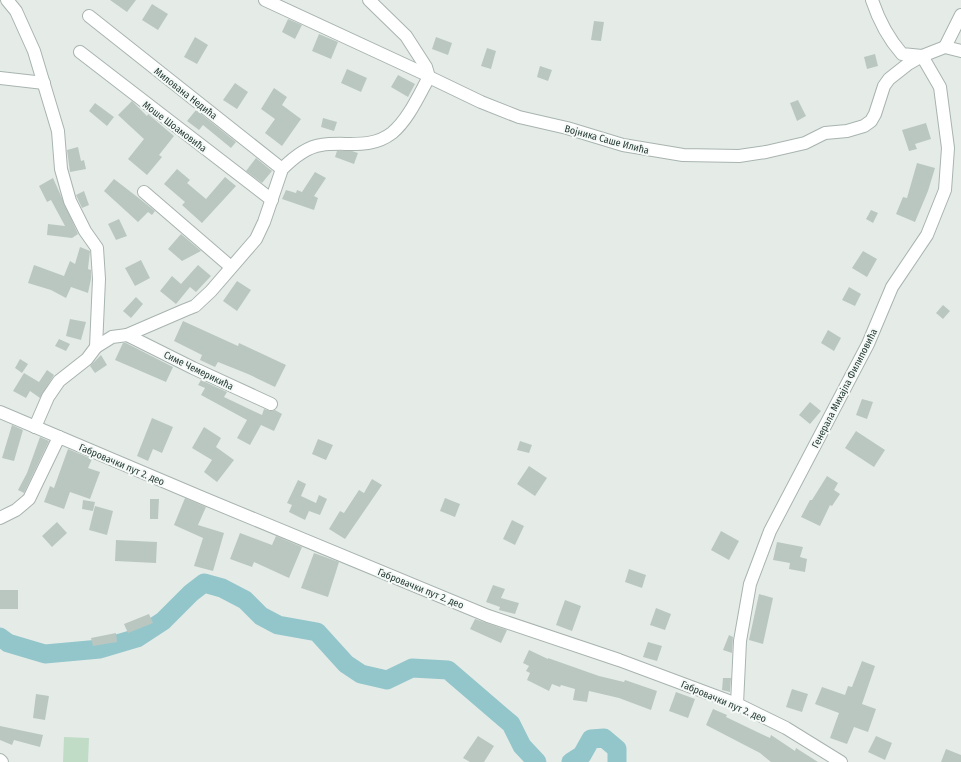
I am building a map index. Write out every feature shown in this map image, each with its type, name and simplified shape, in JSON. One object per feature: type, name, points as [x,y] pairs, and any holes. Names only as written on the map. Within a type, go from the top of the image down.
[{"type":"street","points":[[7,0],[16,11],[34,51],[58,131],[61,169],[70,201],[85,231],[97,248],[99,279],[96,347]]},
{"type":"street","name":"Војника Саше Илића","points":[[265,0],[427,73],[481,102],[519,117],[567,128],[623,145],[683,156],[739,156],[766,152],[804,143],[825,133],[846,131],[864,126],[871,121],[875,114],[884,86],[890,79],[908,64],[922,56],[945,47]]},
{"type":"street","points":[[35,427],[48,397],[59,381],[87,359],[96,347],[112,337],[127,335],[195,306],[211,291],[256,239],[272,200],[282,169],[296,156],[320,145],[362,145],[384,138],[399,125],[427,73],[406,36],[369,0]]},
{"type":"street","points":[[872,0],[879,20],[893,44],[902,54],[922,56]]},
{"type":"street","points":[[961,15],[945,47],[961,51]]},
{"type":"street","name":"Милована Недића","points":[[89,16],[282,169]]},
{"type":"street","name":"Моше Шоамовића","points":[[80,52],[272,200]]},
{"type":"street","name":"Генерала Михајла Филиповића","points":[[737,704],[740,641],[750,584],[770,531],[868,344],[892,287],[927,235],[945,190],[948,148],[940,87],[922,56]]},
{"type":"street","points":[[0,78],[44,83]]},
{"type":"street","points":[[144,192],[231,267]]},
{"type":"street","name":"Симе Чемерикића","points":[[127,335],[193,368],[271,404]]},
{"type":"street","name":"Габровачки пут 2. део","points":[[0,412],[488,616],[619,660],[737,704],[786,728],[842,762]]},
{"type":"street","points":[[0,518],[16,510],[29,499],[59,437]]},
{"type":"green space","points":[[64,737],[89,738],[88,762],[63,762]]},
{"type":"building","points":[[110,0],[136,0],[127,12]]},
{"type":"building","points":[[152,4],[168,14],[158,30],[142,20]]},
{"type":"building","points":[[288,19],[302,25],[295,39],[282,32]]},
{"type":"building","points":[[594,21],[604,22],[601,41],[591,40]]},
{"type":"building","points":[[319,34],[338,42],[331,59],[312,51]]},
{"type":"building","points":[[195,37],[208,45],[197,64],[184,57]]},
{"type":"building","points":[[436,37],[452,43],[448,55],[432,49]]},
{"type":"building","points":[[487,48],[496,51],[491,69],[481,66]]},
{"type":"building","points":[[875,54],[878,66],[867,69],[864,57]]},
{"type":"building","points":[[540,66],[552,70],[548,81],[537,77]]},
{"type":"building","points":[[347,69],[367,78],[361,92],[341,83]]},
{"type":"building","points":[[398,75],[415,84],[408,97],[391,87]]},
{"type":"building","points":[[235,83],[248,92],[237,109],[223,100]]},
{"type":"building","points":[[274,88],[287,97],[282,105],[301,119],[282,146],[265,133],[275,119],[261,109]]},
{"type":"building","points":[[798,100],[806,116],[797,121],[790,103]]},
{"type":"building","points":[[132,101],[147,116],[148,114],[174,136],[159,155],[162,157],[147,175],[128,159],[144,139],[118,115]]},
{"type":"building","points":[[95,103],[114,117],[107,126],[89,111]]},
{"type":"building","points":[[196,110],[236,142],[231,148],[203,125],[199,130],[187,121]]},
{"type":"building","points":[[323,118],[337,122],[334,131],[321,127]]},
{"type":"building","points":[[926,123],[931,139],[915,144],[917,149],[909,151],[902,130]]},
{"type":"building","points":[[78,147],[81,161],[84,160],[86,169],[70,172],[67,150]]},
{"type":"building","points":[[337,151],[352,151],[358,153],[354,164],[335,157]]},
{"type":"building","points":[[256,158],[272,171],[262,183],[246,171]]},
{"type":"building","points":[[917,163],[935,168],[928,191],[915,222],[896,214],[903,197],[907,198]]},
{"type":"building","points":[[177,169],[190,180],[187,183],[206,199],[225,177],[236,186],[202,223],[182,205],[185,202],[164,184]]},
{"type":"building","points":[[315,172],[326,178],[314,196],[318,198],[314,210],[282,199],[286,190],[296,193],[297,190],[302,192]]},
{"type":"building","points":[[53,178],[78,234],[72,238],[47,235],[48,224],[65,226],[51,200],[47,202],[39,186]]},
{"type":"building","points":[[114,179],[155,211],[152,215],[148,212],[138,222],[104,191]]},
{"type":"building","points":[[84,191],[89,205],[82,208],[76,195]]},
{"type":"building","points":[[871,210],[878,213],[873,223],[866,219]]},
{"type":"building","points":[[119,219],[127,236],[116,240],[108,224]]},
{"type":"building","points":[[181,234],[201,251],[182,261],[168,249]]},
{"type":"building","points":[[80,247],[90,251],[88,269],[91,270],[91,279],[88,293],[71,287],[66,298],[51,290],[28,283],[34,265],[64,276],[70,261],[75,264]]},
{"type":"building","points":[[863,251],[877,259],[867,277],[852,268]]},
{"type":"building","points":[[141,260],[150,278],[135,286],[125,268]]},
{"type":"building","points":[[198,265],[211,276],[196,292],[190,287],[176,304],[160,291],[172,276],[181,284]]},
{"type":"building","points":[[237,281],[251,290],[237,311],[223,301]]},
{"type":"building","points":[[849,287],[861,294],[855,306],[842,300]]},
{"type":"building","points":[[136,297],[143,304],[131,318],[123,311]]},
{"type":"building","points":[[943,305],[950,311],[943,319],[936,313]]},
{"type":"building","points":[[70,319],[86,322],[81,340],[66,336]]},
{"type":"building","points":[[183,321],[238,346],[239,343],[286,365],[275,387],[218,362],[215,367],[200,360],[202,355],[174,341]]},
{"type":"building","points":[[828,330],[841,338],[834,351],[821,343]]},
{"type":"building","points":[[59,339],[70,344],[66,351],[55,346]]},
{"type":"building","points":[[123,343],[126,343],[173,367],[166,382],[115,360]]},
{"type":"building","points":[[101,355],[107,365],[95,373],[90,366]]},
{"type":"building","points":[[20,359],[28,364],[22,373],[15,368]]},
{"type":"building","points":[[47,370],[54,375],[40,398],[30,391],[26,398],[13,391],[24,373],[39,382]]},
{"type":"building","points":[[201,380],[227,392],[224,397],[262,415],[264,409],[271,411],[275,410],[282,414],[274,431],[261,425],[250,445],[237,438],[247,420],[201,395],[205,388],[198,385]]},
{"type":"building","points":[[862,399],[873,402],[867,419],[856,415]]},
{"type":"building","points":[[810,402],[821,411],[810,424],[799,415]]},
{"type":"building","points":[[152,418],[173,427],[162,453],[153,449],[148,461],[137,456]]},
{"type":"building","points":[[12,425],[23,430],[14,461],[2,458]]},
{"type":"building","points":[[204,427],[221,438],[216,447],[234,460],[217,482],[204,472],[212,460],[192,448]]},
{"type":"building","points":[[856,431],[885,450],[874,467],[845,448]]},
{"type":"building","points":[[40,437],[49,441],[24,493],[18,490],[27,473]]},
{"type":"building","points":[[318,439],[333,445],[326,460],[312,454]]},
{"type":"building","points":[[520,441],[532,445],[529,453],[517,450]]},
{"type":"building","points":[[68,449],[92,459],[88,468],[100,472],[90,499],[70,492],[64,509],[44,502],[50,486],[54,488]]},
{"type":"building","points":[[529,466],[547,478],[535,496],[517,484]]},
{"type":"building","points":[[827,476],[838,483],[834,490],[840,494],[832,506],[830,505],[820,526],[801,517],[810,500],[812,500]]},
{"type":"building","points":[[372,479],[382,485],[345,539],[329,529],[340,511],[344,513],[359,490],[364,493]]},
{"type":"building","points":[[298,480],[306,484],[301,496],[316,503],[319,495],[327,499],[320,515],[309,511],[305,520],[289,512],[292,505],[287,503]]},
{"type":"building","points":[[185,498],[206,507],[198,525],[224,533],[213,571],[194,566],[203,538],[174,525]]},
{"type":"building","points":[[445,498],[460,504],[455,517],[440,511]]},
{"type":"building","points":[[150,499],[159,499],[158,519],[150,519]]},
{"type":"building","points":[[83,500],[95,502],[93,511],[82,509]]},
{"type":"building","points":[[95,506],[113,511],[107,535],[89,530]]},
{"type":"building","points":[[512,520],[524,526],[515,545],[503,539]]},
{"type":"building","points":[[57,522],[67,533],[52,547],[42,536]]},
{"type":"building","points":[[721,531],[739,541],[729,560],[711,550]]},
{"type":"building","points":[[240,533],[272,545],[276,536],[302,547],[289,578],[254,562],[252,567],[230,559]]},
{"type":"building","points":[[116,540],[157,542],[156,563],[115,561]]},
{"type":"building","points":[[777,542],[803,547],[800,557],[807,559],[805,572],[789,569],[790,563],[773,560]]},
{"type":"building","points":[[314,553],[339,562],[328,597],[301,588]]},
{"type":"building","points":[[629,569],[646,575],[642,588],[625,582]]},
{"type":"building","points":[[493,585],[505,589],[501,598],[519,603],[515,614],[499,610],[500,607],[486,602]]},
{"type":"building","points":[[0,590],[18,590],[18,609],[0,609]]},
{"type":"building","points":[[759,594],[773,598],[763,644],[749,640]]},
{"type":"building","points":[[565,600],[581,606],[572,631],[556,625]]},
{"type":"building","points":[[656,608],[671,614],[665,630],[650,625]]},
{"type":"building","points":[[149,614],[153,623],[128,633],[124,624]]},
{"type":"building","points":[[475,619],[507,630],[501,643],[470,629]]},
{"type":"building","points":[[116,633],[117,642],[93,646],[91,638]]},
{"type":"building","points":[[729,635],[733,637],[732,653],[723,650]]},
{"type":"building","points":[[648,642],[662,646],[657,661],[643,657]]},
{"type":"building","points":[[529,650],[548,659],[599,676],[624,682],[625,680],[657,691],[651,710],[619,698],[589,691],[587,702],[573,700],[575,689],[561,685],[560,687],[552,684],[549,691],[527,680],[530,673],[526,671],[529,666],[523,663]]},
{"type":"building","points":[[862,661],[875,666],[862,704],[876,709],[868,732],[854,727],[847,744],[830,738],[839,713],[815,704],[822,687],[845,695],[848,686],[852,687]]},
{"type":"building","points":[[723,678],[731,678],[730,692],[722,690]]},
{"type":"building","points":[[792,689],[808,694],[802,712],[786,707]]},
{"type":"building","points":[[676,692],[695,699],[688,718],[669,711]]},
{"type":"building","points":[[36,694],[49,696],[45,720],[33,718]]},
{"type":"building","points":[[713,709],[727,715],[726,717],[770,738],[771,735],[795,751],[796,748],[818,762],[771,762],[760,753],[706,725]]},
{"type":"building","points":[[0,726],[43,735],[40,747],[14,740],[12,745],[0,740]]},
{"type":"building","points":[[478,736],[494,746],[484,762],[470,762],[463,758]]},
{"type":"building","points":[[876,736],[892,743],[885,760],[868,752]]},
{"type":"building","points":[[946,749],[961,755],[961,762],[941,762]]},
{"type":"waterway","points":[[0,637],[8,643],[45,654],[100,649],[137,638],[163,621],[191,593],[204,583],[222,588],[245,600],[261,616],[278,625],[317,632],[346,664],[361,674],[387,680],[412,668],[448,670],[511,724],[522,746],[537,762]]},
{"type":"waterway","points":[[571,762],[582,755],[591,739],[604,738],[617,749],[617,762]]}]
